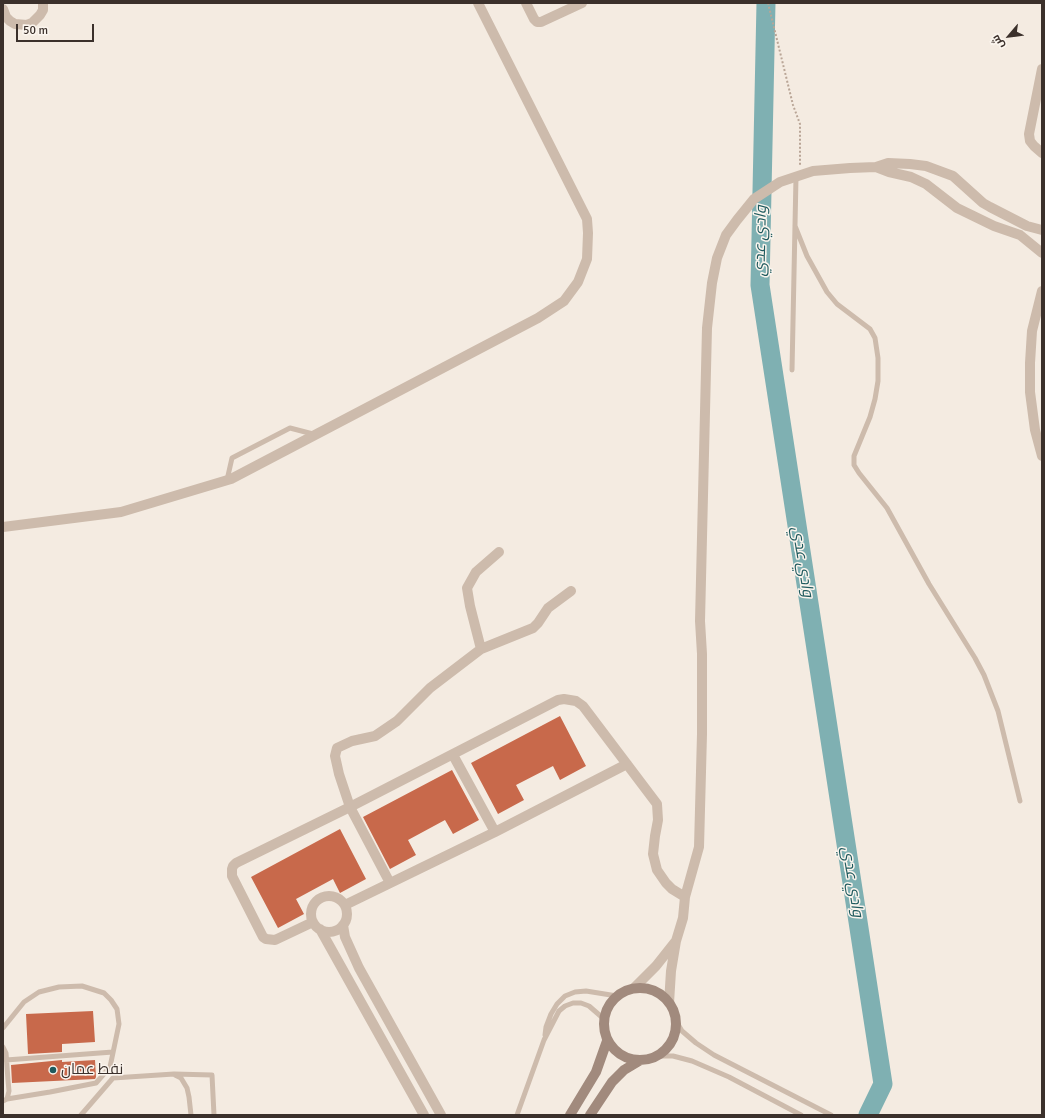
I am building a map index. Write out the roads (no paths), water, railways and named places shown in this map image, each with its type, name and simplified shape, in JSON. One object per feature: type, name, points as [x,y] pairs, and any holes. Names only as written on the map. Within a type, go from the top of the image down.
[{"type":"street","points":[[3,527],[121,512],[227,480],[316,435],[555,308],[564,301],[578,282],[583,271],[588,248],[587,219],[478,3]]},
{"type":"street","points":[[526,3],[534,19],[539,22],[542,22],[582,3]]},
{"type":"street","points":[[3,25],[32,24],[37,20],[44,5]]},
{"type":"street","points":[[3,10],[6,17],[15,24]]},
{"type":"street","points":[[1042,69],[1039,96],[1029,134],[1030,140],[1034,146],[1042,153]]},
{"type":"street","points":[[669,1003],[671,971],[676,941],[683,918],[685,896],[699,847],[701,813],[702,654],[700,621],[707,328],[712,283],[717,258],[726,235],[754,199],[780,182],[813,171],[876,167],[888,163],[926,166],[953,176],[983,203],[1026,226],[1042,230]]},
{"type":"street","points":[[876,167],[889,172],[911,177],[926,184],[956,208],[994,226],[1020,235],[1042,254]]},
{"type":"street","points":[[1042,246],[1042,254]]},
{"type":"street","points":[[1042,291],[1032,331],[1030,363],[1030,392],[1035,430],[1042,456]]},
{"type":"street","points":[[481,649],[466,588],[476,572],[499,552]]},
{"type":"street","points":[[390,883],[350,807],[339,774],[335,756],[337,748],[352,741],[375,736],[397,721],[430,688],[481,649],[533,628],[548,608],[571,591]]},
{"type":"street","points":[[343,925],[335,931],[330,932],[316,926],[275,940],[266,939],[263,937],[232,876],[232,869],[236,863],[453,755],[558,700],[570,699],[583,706],[657,804],[658,820],[653,854],[657,870],[672,889],[685,896]]},
{"type":"street","points":[[453,755],[495,832]]},
{"type":"street","points":[[345,905],[495,832],[627,764]]},
{"type":"street","points":[[424,1115],[311,917],[312,907],[318,899],[333,896],[342,901],[345,905],[347,915],[343,925],[345,937],[358,968],[442,1115]]},
{"type":"street","points":[[634,988],[656,966],[676,941]]},
{"type":"street","points":[[634,988],[644,988],[654,991],[669,1003],[674,1011],[676,1032],[672,1041],[666,1050],[649,1060],[629,1060],[620,1055],[607,1041],[604,1030],[604,1019],[608,1007],[617,996],[634,988]]},
{"type":"street","points":[[570,1115],[596,1072],[607,1041]]},
{"type":"street","points":[[590,1115],[612,1082],[624,1070],[639,1061]]},
{"type":"lane","points":[[792,370],[795,226],[798,176]]},
{"type":"lane","points":[[795,226],[807,256],[827,292],[837,304],[870,329],[875,338],[878,358],[878,381],[870,417],[854,456],[854,465],[887,508],[929,584],[984,675],[998,711],[1020,801]]},
{"type":"lane","points":[[227,480],[232,458],[284,431],[290,428],[316,435]]},
{"type":"lane","points":[[3,1028],[24,1002],[39,992],[54,988],[82,986],[104,993],[111,1000],[117,1009],[119,1024],[110,1067],[96,1083],[5,1100]]},
{"type":"lane","points":[[544,1040],[546,1027],[551,1014],[557,1004],[565,996],[575,992],[586,991],[617,996]]},
{"type":"lane","points":[[517,1115],[544,1040],[559,1011],[565,1006],[573,1003],[581,1003],[589,1006],[604,1019]]},
{"type":"lane","points":[[676,1021],[682,1031],[714,1056],[831,1115]]},
{"type":"lane","points":[[3,1047],[6,1053],[9,1091],[5,1100]]},
{"type":"lane","points":[[6,1060],[113,1052]]},
{"type":"lane","points":[[658,1056],[673,1056],[692,1061],[729,1077],[801,1115]]},
{"type":"lane","points":[[174,1074],[181,1078],[187,1088],[191,1115]]},
{"type":"lane","points":[[81,1115],[113,1078],[174,1074],[212,1075],[214,1115]]},
{"type":"waterway","name":"وادي عدي","points":[[766,3],[760,285],[883,1084],[868,1115]]},
{"type":"place","name":"نفط عمان","points":[[53,1070]]}]
